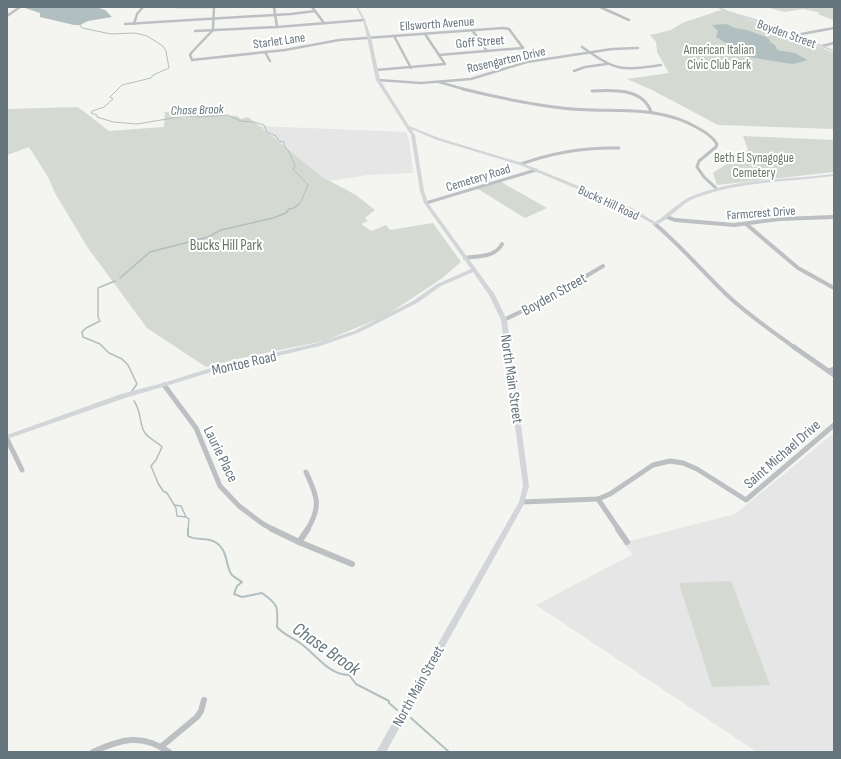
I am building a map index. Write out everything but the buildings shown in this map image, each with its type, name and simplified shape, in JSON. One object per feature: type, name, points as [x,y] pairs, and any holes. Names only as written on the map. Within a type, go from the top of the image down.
[{"type":"street","points":[[7,16],[20,7]]},
{"type":"street","points":[[134,24],[137,14],[143,7]]},
{"type":"street","points":[[176,7],[214,7],[213,30]]},
{"type":"street","points":[[274,7],[277,27]]},
{"type":"street","points":[[312,7],[324,23]]},
{"type":"street","name":"North Main Street","points":[[358,7],[369,37],[378,80],[384,92],[413,135],[422,191],[426,203],[492,295],[504,320],[526,486],[522,502],[381,752]]},
{"type":"street","points":[[600,7],[629,20]]},
{"type":"street","name":"Boyden Street","points":[[718,7],[727,12],[765,23],[834,51]]},
{"type":"street","points":[[125,24],[275,15],[315,11]]},
{"type":"street","points":[[195,31],[277,27],[364,20]]},
{"type":"street","name":"Ellsworth Avenue","points":[[369,37],[506,28],[524,48]]},
{"type":"street","points":[[796,35],[834,28]]},
{"type":"street","name":"Starlet Lane","points":[[213,30],[192,52],[190,55],[192,60],[265,52],[339,40],[369,37]]},
{"type":"street","points":[[472,30],[487,51]]},
{"type":"street","points":[[376,70],[445,64],[425,34]]},
{"type":"street","points":[[394,36],[411,68]]},
{"type":"street","points":[[822,46],[834,43]]},
{"type":"street","points":[[582,47],[607,64],[615,67],[627,69],[661,65]]},
{"type":"street","name":"Goff Street","points":[[439,55],[524,48]]},
{"type":"street","name":"Rosengarten Drive","points":[[378,80],[406,83],[439,82],[480,77],[527,62],[612,49],[638,48]]},
{"type":"street","points":[[265,52],[270,61]]},
{"type":"street","points":[[574,71],[585,67],[607,64]]},
{"type":"street","points":[[439,82],[468,91],[560,108],[651,112],[674,116],[708,134],[716,140],[716,148],[699,161],[697,167],[717,189]]},
{"type":"street","points":[[592,91],[602,90],[631,93],[645,99],[651,112]]},
{"type":"street","name":"Bucks Hill Road","points":[[409,127],[438,139],[521,164],[630,209],[655,224],[673,239],[727,295],[752,317],[834,375]]},
{"type":"street","points":[[521,164],[544,155],[563,150],[606,147],[619,148]]},
{"type":"street","name":"Cemetery Road","points":[[426,203],[536,170]]},
{"type":"street","points":[[655,224],[667,217],[678,205],[717,189],[834,175]]},
{"type":"street","name":"Farmcrest Drive","points":[[667,217],[724,225],[746,224],[780,219],[834,218]]},
{"type":"street","points":[[746,224],[800,271],[816,281],[834,288]]},
{"type":"street","points":[[465,258],[493,253],[500,250],[502,244]]},
{"type":"street","name":"Boyden Street","points":[[504,320],[537,304],[603,266]]},
{"type":"street","name":"Montoe Road","points":[[7,438],[123,396],[217,368],[318,345],[356,332],[415,302],[439,285],[474,270]]},
{"type":"street","points":[[828,371],[834,369]]},
{"type":"street","name":"Laurie Place","points":[[164,385],[196,428],[220,486],[239,506],[263,524],[299,542],[352,564]]},
{"type":"street","name":"Saint Michael Drive","points":[[598,499],[610,494],[653,465],[670,461],[683,463],[697,469],[746,500],[834,425]]},
{"type":"street","points":[[7,438],[22,470]]},
{"type":"street","points":[[299,542],[315,518],[318,506],[317,495],[306,472]]},
{"type":"street","points":[[522,502],[598,499],[627,542]]},
{"type":"street","points":[[162,746],[197,717],[201,711],[204,700]]},
{"type":"street","points":[[93,752],[112,743],[126,740],[147,740],[162,746],[169,752]]},
{"type":"shaded area","points":[[22,7],[96,7],[105,10],[112,17],[88,21],[80,25],[74,25],[40,17],[40,13]]},
{"type":"shaded area","points":[[727,24],[735,28],[747,30],[766,37],[775,45],[777,50],[795,53],[807,60],[792,64],[748,57],[716,37],[718,31],[712,25]]},
{"type":"shaded area","points":[[258,126],[406,132],[409,140],[413,173],[368,175],[330,181],[322,177]]},
{"type":"shaded area","points":[[834,433],[834,752],[757,752],[536,605],[633,554],[622,543],[735,514]]},
{"type":"green space","points":[[765,7],[834,7],[834,20],[817,14],[821,13],[803,9],[785,12]]},
{"type":"green space","name":"American Italian Civic Club Park","points":[[721,10],[797,37],[834,53],[834,129],[718,125],[652,90],[627,79],[669,73],[657,52],[656,42],[650,35],[671,30],[682,23]]},
{"type":"green space","name":"Bucks Hill Park","points":[[78,107],[109,131],[164,127],[164,112],[237,116],[241,119],[248,117],[322,177],[356,195],[375,210],[365,218],[368,221],[361,224],[371,231],[386,225],[390,230],[433,223],[461,262],[441,279],[385,316],[324,341],[241,358],[206,367],[147,328],[88,248],[56,195],[48,177],[29,147],[7,155],[7,109]]},
{"type":"green space","name":"Beth El Synagogue Cemetery","points":[[743,136],[834,140],[834,172],[717,185],[713,173],[748,150]]},
{"type":"green space","points":[[500,181],[547,208],[525,218],[478,189]]},
{"type":"green space","points":[[731,581],[770,685],[712,687],[679,583]]},
{"type":"waterway","name":"Chase Brook","points":[[80,25],[82,28],[111,34],[135,33],[147,36],[163,46],[166,51],[169,68],[153,75],[151,78],[122,85],[110,97],[113,99],[104,107],[92,111],[91,113],[97,115],[97,117],[113,122],[137,124],[185,116],[201,117],[227,115],[241,121],[254,122],[264,125],[267,132],[276,136],[279,141],[284,142],[284,145],[295,166],[293,169],[308,185],[300,203]]},
{"type":"waterway","name":"Chase Brook","points":[[120,278],[150,252],[208,237],[221,230],[273,218],[286,213],[289,209],[294,208],[300,203]]},
{"type":"waterway","name":"Chase Brook","points":[[115,281],[98,288],[98,317],[100,321],[86,328],[82,332],[83,337],[100,344],[109,353],[122,359],[128,365],[137,384],[132,391]]},
{"type":"waterway","name":"Chase Brook","points":[[134,401],[137,405],[143,430],[149,437],[162,447],[156,460],[151,466],[158,483],[163,491],[167,493],[176,508],[177,516],[186,517]]},
{"type":"waterway","points":[[175,505],[181,506],[186,517]]},
{"type":"waterway","name":"Chase Brook","points":[[186,517],[189,519],[188,530]]},
{"type":"waterway","name":"Chase Brook","points":[[188,530],[188,536],[215,542],[223,549],[230,572],[242,582],[237,586],[234,594],[242,597],[262,593],[272,601],[276,607],[277,627],[280,630],[306,648],[328,668],[335,672],[349,675],[356,684],[389,701],[389,703],[397,710]]},
{"type":"waterway","name":"Chase Brook","points":[[411,718],[449,752]]}]
